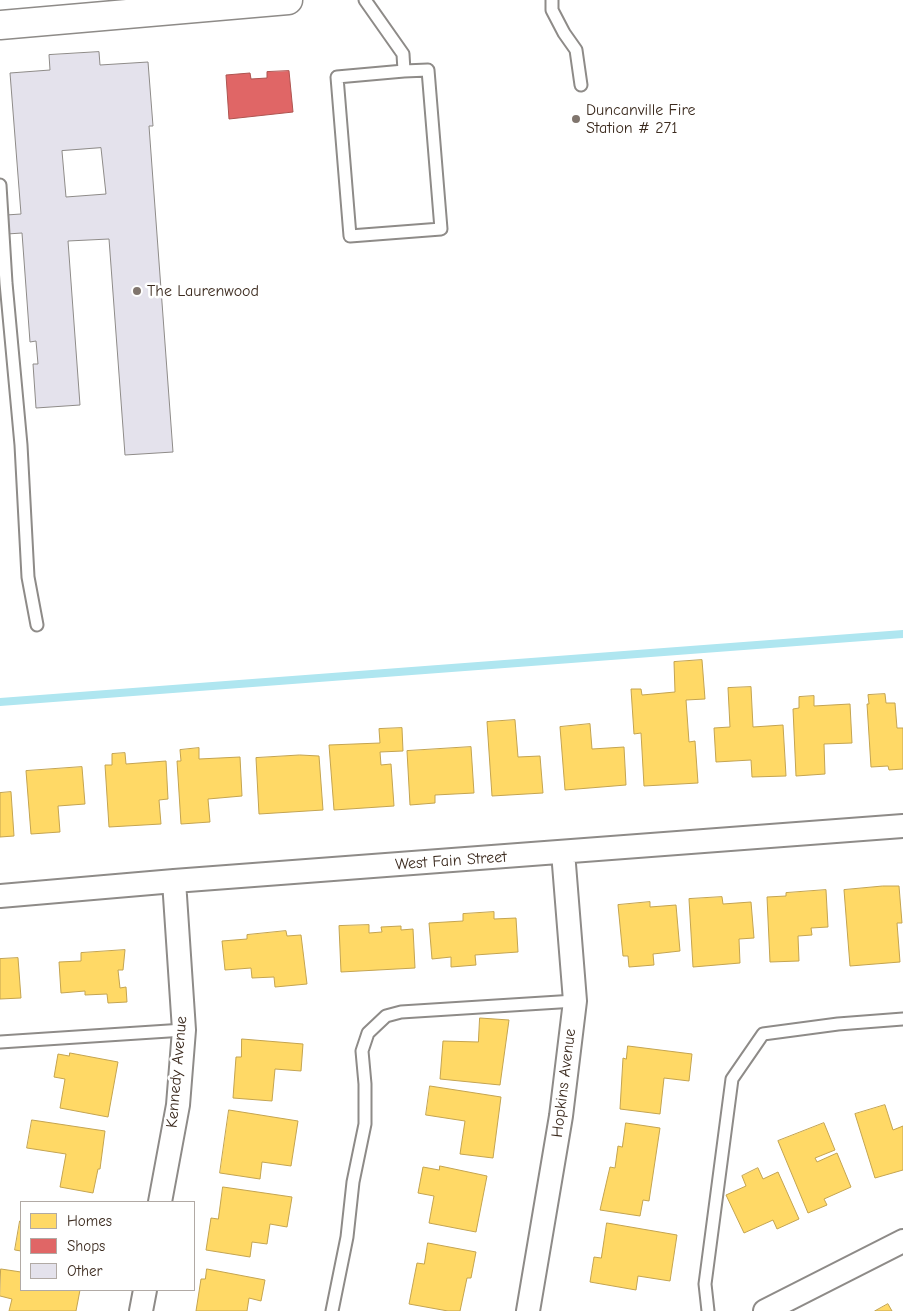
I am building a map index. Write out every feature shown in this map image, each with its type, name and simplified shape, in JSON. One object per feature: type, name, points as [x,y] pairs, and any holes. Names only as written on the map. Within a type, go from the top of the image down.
[{"type":"main road","points":[[0,26],[288,0]]},
{"type":"street","name":"West Fain Street","points":[[0,896],[174,881],[903,826]]},
{"type":"street","name":"Hopkins Avenue","points":[[528,1311],[561,1116],[575,1001],[563,852]]},
{"type":"street","name":"Kennedy Avenue","points":[[160,1201],[178,1105],[184,1030],[174,881]]},
{"type":"street","points":[[765,1311],[903,1241]]},
{"type":"street","points":[[141,1311],[145,1291]]},
{"type":"lane","points":[[365,0],[404,54],[404,71]]},
{"type":"lane","points":[[552,0],[552,10],[564,33],[576,50],[581,86]]},
{"type":"lane","points":[[428,70],[441,229],[350,236],[337,77],[404,71],[428,70]]},
{"type":"lane","points":[[0,185],[6,284],[21,445],[28,577],[37,625]]},
{"type":"lane","points":[[332,1311],[347,1237],[353,1182],[365,1124],[365,1084],[362,1051],[368,1032],[386,1016],[401,1012],[575,1001]]},
{"type":"lane","points":[[708,1311],[705,1284],[732,1079],[763,1034],[838,1024],[903,1019]]},
{"type":"lane","points":[[0,1042],[184,1030]]},
{"type":"building: Homes","points":[[702,660],[705,699],[686,700],[689,742],[695,741],[698,783],[644,786],[641,733],[634,734],[631,689],[641,689],[642,695],[675,692],[674,662]]},
{"type":"building: Homes","points":[[751,687],[753,727],[783,725],[786,776],[752,777],[751,760],[716,762],[714,728],[730,727],[728,688]]},
{"type":"building: Homes","points":[[885,694],[886,703],[895,703],[897,728],[903,728],[903,769],[889,770],[888,766],[871,767],[868,695]]},
{"type":"building: Homes","points":[[814,696],[814,706],[850,704],[852,743],[824,744],[825,774],[796,776],[793,709],[799,708],[799,697]]},
{"type":"building: Homes","points":[[515,720],[518,757],[540,756],[543,793],[492,796],[487,722]]},
{"type":"building: Homes","points":[[590,724],[592,749],[624,747],[626,785],[565,790],[560,727]]},
{"type":"building: Homes","points":[[402,728],[403,751],[380,752],[381,765],[391,764],[394,806],[334,810],[329,745],[380,743],[379,729]]},
{"type":"building: Homes","points":[[471,747],[474,793],[435,795],[435,803],[410,805],[407,751]]},
{"type":"building: Homes","points":[[199,748],[199,759],[240,757],[242,796],[208,799],[210,822],[181,824],[177,761],[181,761],[180,750]]},
{"type":"building: Homes","points":[[125,753],[126,764],[166,761],[168,799],[159,800],[161,824],[109,827],[105,765],[112,765],[112,754]]},
{"type":"building: Homes","points":[[300,755],[319,756],[323,810],[259,814],[256,758]]},
{"type":"building: Homes","points":[[82,767],[85,804],[58,806],[60,832],[31,834],[26,771]]},
{"type":"building: Homes","points":[[11,792],[14,836],[0,837],[0,793]]},
{"type":"building: Homes","points":[[899,886],[902,923],[897,923],[900,962],[850,966],[844,890]]},
{"type":"building: Homes","points":[[826,890],[828,927],[811,928],[812,935],[798,936],[799,961],[770,962],[767,897],[786,896],[786,893]]},
{"type":"building: Homes","points":[[722,897],[723,904],[751,902],[754,938],[739,939],[740,963],[693,967],[689,899]]},
{"type":"building: Homes","points":[[650,902],[650,907],[676,905],[680,951],[653,954],[654,965],[629,967],[628,956],[623,956],[618,905]]},
{"type":"building: Homes","points":[[494,912],[494,919],[516,918],[518,952],[475,955],[476,965],[451,967],[451,957],[432,959],[429,923],[463,921],[463,914]]},
{"type":"building: Homes","points":[[369,925],[369,933],[382,932],[381,927],[401,926],[401,930],[413,929],[415,968],[341,972],[339,926]]},
{"type":"building: Homes","points":[[286,931],[287,936],[301,935],[307,984],[275,987],[274,977],[252,978],[251,968],[225,970],[222,941],[247,939],[247,935]]},
{"type":"building: Homes","points":[[125,950],[123,970],[118,970],[120,988],[126,987],[127,1002],[108,1003],[107,994],[85,995],[85,991],[61,993],[59,962],[81,961],[81,953]]},
{"type":"building: Homes","points":[[18,958],[21,998],[0,999],[0,959]]},
{"type":"building: Homes","points":[[480,1018],[509,1020],[500,1085],[440,1079],[443,1041],[478,1042]]},
{"type":"building: Homes","points":[[242,1039],[303,1044],[301,1071],[275,1069],[272,1101],[233,1098],[236,1057],[241,1057]]},
{"type":"building: Homes","points":[[628,1046],[692,1054],[689,1081],[664,1078],[660,1114],[620,1109],[623,1058],[626,1059]]},
{"type":"building: Homes","points":[[70,1053],[118,1062],[108,1117],[60,1108],[65,1079],[54,1077],[58,1054],[69,1056]]},
{"type":"building: Homes","points":[[430,1086],[501,1097],[493,1158],[460,1154],[465,1121],[426,1115]]},
{"type":"building: Homes","points":[[885,1105],[893,1130],[903,1126],[903,1170],[875,1178],[855,1114]]},
{"type":"building: Homes","points":[[229,1110],[298,1121],[291,1166],[262,1162],[260,1179],[220,1173]]},
{"type":"building: Homes","points":[[32,1120],[105,1131],[100,1169],[98,1169],[93,1193],[60,1187],[66,1154],[27,1148]]},
{"type":"building: Homes","points":[[626,1123],[660,1128],[649,1201],[643,1200],[640,1216],[600,1210],[610,1167],[615,1168],[618,1146],[622,1147]]},
{"type":"building: Homes","points":[[824,1123],[835,1150],[815,1158],[817,1162],[837,1153],[851,1187],[824,1199],[827,1205],[808,1213],[778,1141]]},
{"type":"building: Homes","points":[[440,1166],[487,1176],[476,1232],[429,1223],[434,1196],[418,1193],[423,1167],[439,1170]]},
{"type":"building: Homes","points":[[758,1168],[763,1179],[778,1172],[799,1219],[777,1229],[773,1220],[744,1233],[726,1195],[746,1186],[742,1176]]},
{"type":"building: Homes","points":[[223,1187],[292,1197],[287,1227],[270,1224],[267,1244],[252,1242],[250,1257],[206,1250],[211,1218],[218,1219]]},
{"type":"building: Homes","points":[[20,1221],[20,1251],[15,1250]]},
{"type":"building: Homes","points":[[607,1223],[677,1235],[670,1281],[638,1276],[636,1290],[590,1282],[594,1257],[601,1258]]},
{"type":"building: Homes","points":[[428,1243],[476,1252],[471,1278],[467,1278],[460,1311],[448,1311],[409,1304],[417,1263],[424,1264]]},
{"type":"building: Homes","points":[[1,1269],[20,1272],[20,1291],[80,1291],[76,1311],[9,1311],[12,1299],[0,1296]]},
{"type":"building: Homes","points":[[207,1269],[265,1280],[261,1301],[249,1298],[247,1311],[196,1311],[201,1279],[205,1279]]},
{"type":"building: Homes","points":[[888,1304],[892,1311],[875,1311]]},
{"type":"building: Shops","points":[[289,71],[293,112],[229,119],[226,75],[250,73],[251,79],[267,78],[267,72]]},
{"type":"building: Other","name":"The Laurenwood","points":[[99,52],[100,65],[148,62],[153,126],[149,126],[173,452],[125,455],[109,239],[68,241],[80,405],[36,408],[33,364],[38,364],[36,341],[30,342],[22,233],[7,234],[6,215],[21,214],[10,73],[50,70],[49,55]],"holes":[[[101,148],[106,194],[66,197],[62,151]]]},
{"type":"waterway","points":[[0,702],[903,634]]},
{"type":"place","name":"Duncanville Fire Station # 271","points":[[576,119]]},
{"type":"place","name":"The Laurenwood","points":[[137,291]]}]
